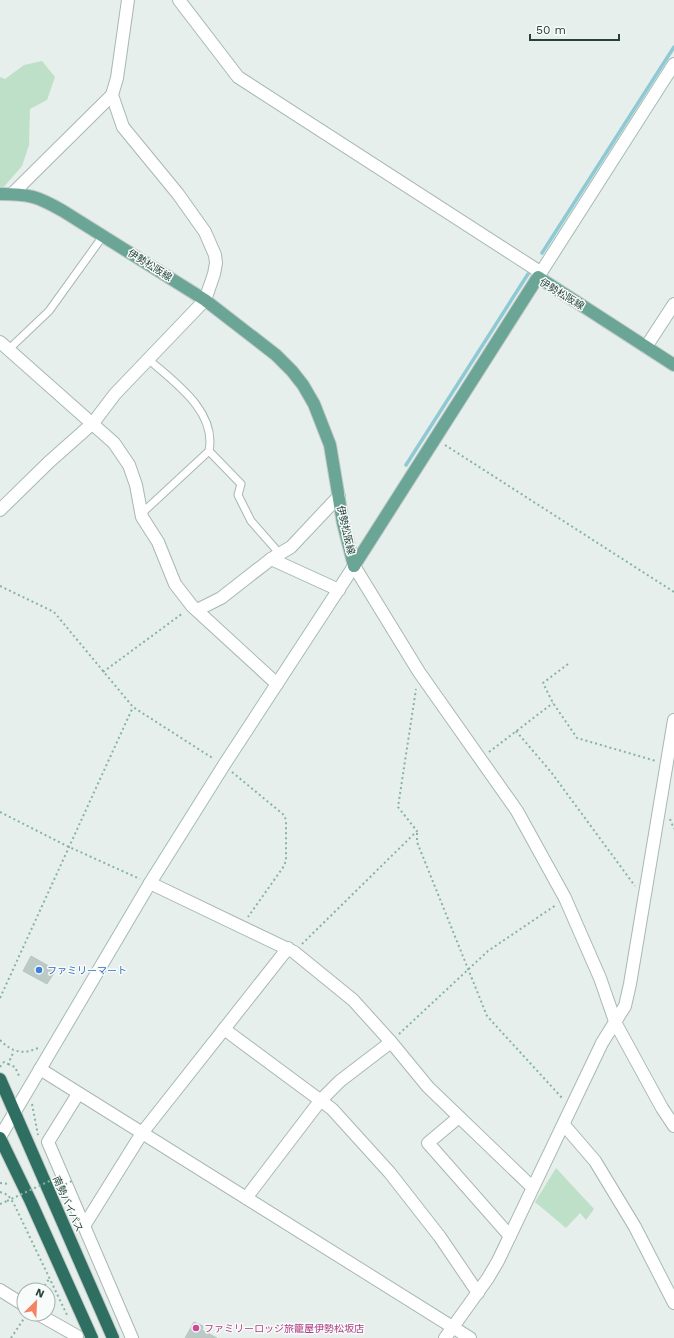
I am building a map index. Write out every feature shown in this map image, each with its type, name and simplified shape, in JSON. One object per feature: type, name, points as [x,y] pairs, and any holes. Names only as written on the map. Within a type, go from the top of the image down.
[{"type":"highway","name":"南勢バイパス","points":[[0,1079],[113,1338]]},
{"type":"highway","points":[[0,1138],[32,1202],[92,1338]]},
{"type":"main road","name":"伊勢松阪線","points":[[0,194],[12,193],[30,195],[43,199],[205,300],[276,355],[303,385],[314,404],[330,445],[343,523],[354,566]]},
{"type":"main road","name":"伊勢松阪線","points":[[354,566],[538,277],[674,365]]},
{"type":"street","points":[[12,193],[112,95],[117,78],[128,0]]},
{"type":"street","points":[[179,0],[238,76],[537,270],[538,277]]},
{"type":"street","points":[[538,277],[674,64]]},
{"type":"street","points":[[0,510],[49,462],[93,423],[115,394],[205,300],[214,274],[216,263],[205,232],[178,194],[123,127],[112,95]]},
{"type":"street","points":[[646,347],[674,304]]},
{"type":"street","points":[[4,346],[114,443],[129,465],[136,485],[141,514],[158,542],[175,584],[194,608],[277,684]]},
{"type":"street","points":[[194,608],[220,598],[291,547],[339,496]]},
{"type":"street","points":[[276,557],[339,590]]},
{"type":"street","points":[[0,1138],[150,883],[224,765],[354,566],[419,672],[517,811],[565,898],[600,978],[616,1024],[662,1108],[674,1126]]},
{"type":"street","points":[[446,1338],[452,1327],[478,1293],[498,1261],[532,1187],[572,1109],[602,1043],[616,1024],[625,1006],[630,984],[674,720]]},
{"type":"street","points":[[150,883],[291,950],[353,1000],[391,1042],[428,1087],[532,1187]]},
{"type":"street","points":[[84,1226],[142,1133],[224,1029],[291,950]]},
{"type":"street","points":[[224,1029],[332,1109],[390,1173],[440,1237],[478,1293]]},
{"type":"street","points":[[246,1198],[320,1101],[340,1081],[391,1042]]},
{"type":"street","points":[[40,1070],[470,1338]]},
{"type":"street","points":[[78,1094],[48,1142],[132,1338]]},
{"type":"street","points":[[459,1117],[428,1143],[510,1236]]},
{"type":"street","points":[[564,1125],[595,1161],[627,1214],[674,1304]]},
{"type":"street","points":[[0,1290],[16,1300]]},
{"type":"street","points":[[52,1322],[77,1336]]},
{"type":"lane","points":[[4,346],[49,311],[103,236]]},
{"type":"lane","points":[[141,514],[208,451],[211,441],[209,430],[201,412],[183,390],[148,359]]},
{"type":"lane","points":[[208,451],[241,484],[238,495],[251,521],[276,557]]},
{"type":"path","points":[[435,438],[674,592]]},
{"type":"path","points":[[0,586],[54,612],[133,707],[224,765],[284,815],[286,820],[286,860],[284,866],[242,926]]},
{"type":"path","points":[[103,672],[194,608]]},
{"type":"path","points":[[568,664],[543,683],[553,703],[577,738],[666,765]]},
{"type":"path","points":[[419,672],[398,807],[417,832],[417,842],[487,1016],[572,1109]]},
{"type":"path","points":[[480,759],[553,703]]},
{"type":"path","points":[[0,998],[133,707]]},
{"type":"path","points":[[516,732],[574,802],[644,899]]},
{"type":"path","points":[[0,812],[69,847],[150,883]]},
{"type":"path","points":[[291,950],[417,832]]},
{"type":"path","points":[[391,1042],[488,951],[565,898]]},
{"type":"path","points":[[0,1040],[14,1051],[28,1052],[42,1045]]},
{"type":"path","points":[[0,1067],[4,1062],[8,1064],[14,1051]]},
{"type":"path","points":[[0,1204],[56,1178],[60,1187],[72,1181]]},
{"type":"path","points":[[0,1192],[8,1195],[14,1204],[77,1336]]},
{"type":"path","points":[[12,1338],[21,1322]]},
{"type":"green space","points":[[42,61],[55,77],[47,100],[30,109],[29,145],[22,166],[2,189],[0,189],[0,77],[5,79],[24,65]]},
{"type":"green space","points":[[556,1168],[594,1209],[586,1220],[580,1213],[566,1228],[535,1202]]},
{"type":"building","name":"ファミリーマート","points":[[31,956],[56,970],[47,984],[23,971]]},
{"type":"building","name":"ファミリーロッジ旅籠屋伊勢松坂店","points":[[194,1322],[203,1326],[202,1330],[217,1338],[185,1338]]},
{"type":"waterway","points":[[542,253],[674,47]]},
{"type":"waterway","points":[[406,465],[528,274]]},
{"type":"place","name":"ファミリーマート","points":[[39,970]]},
{"type":"place","name":"ファミリーロッジ旅籠屋伊勢松坂店","points":[[196,1328]]}]
